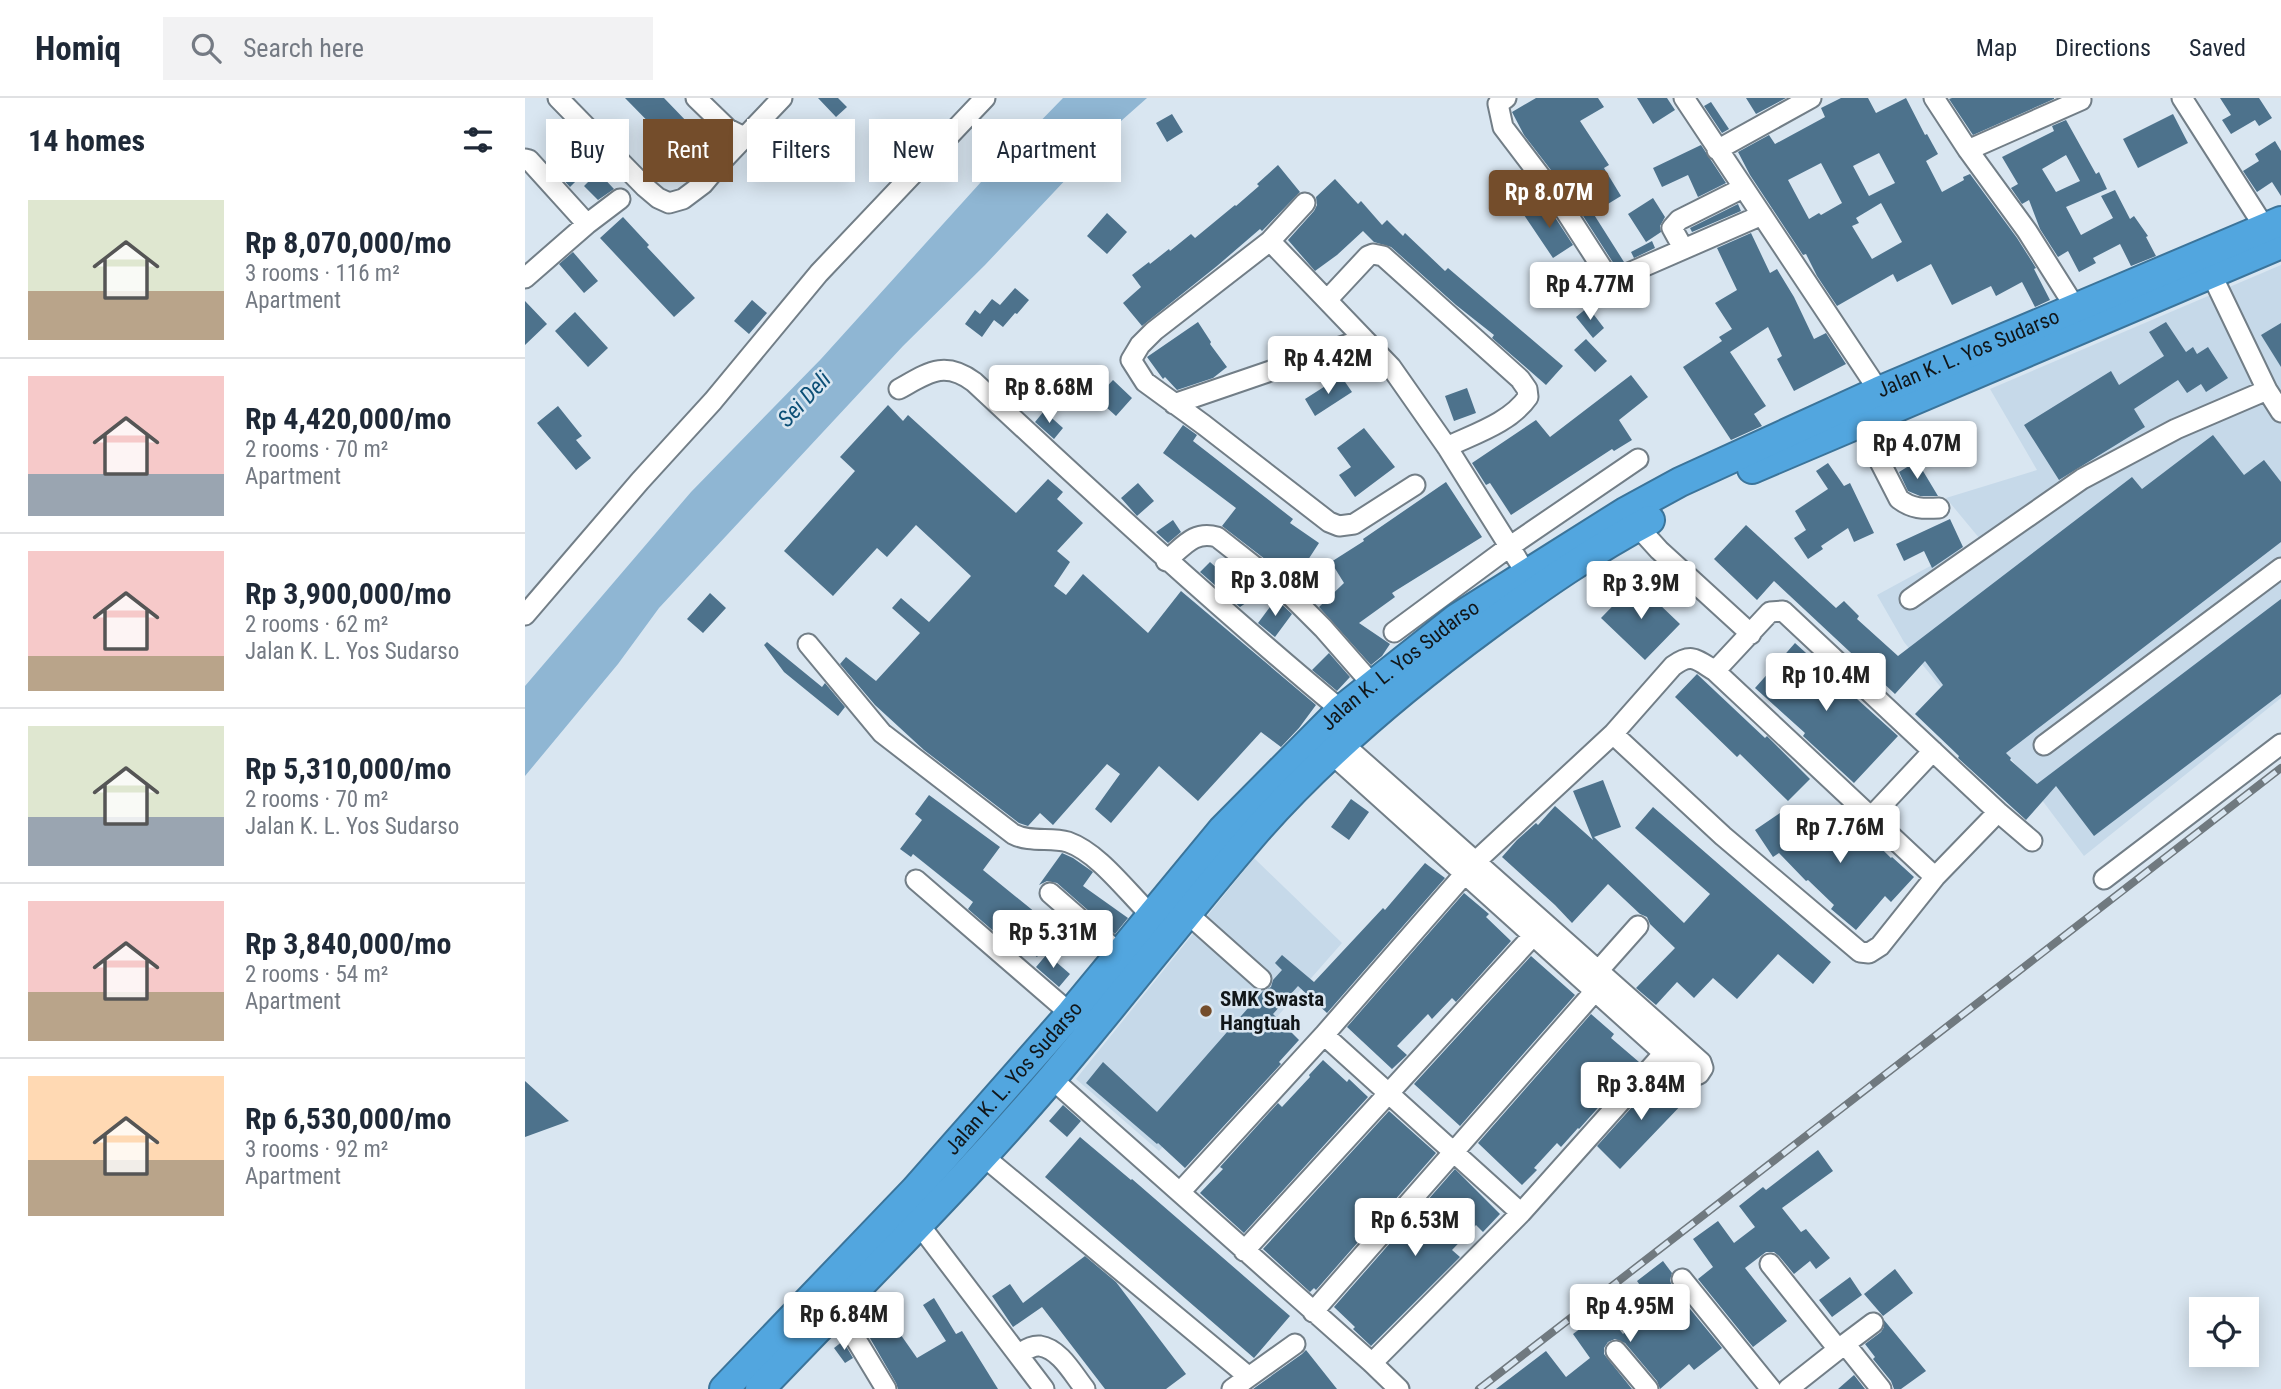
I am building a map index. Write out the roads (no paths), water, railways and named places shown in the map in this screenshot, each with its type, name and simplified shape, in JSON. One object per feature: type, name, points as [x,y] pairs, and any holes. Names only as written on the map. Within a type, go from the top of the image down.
[{"type":"highway","name":"Jalan K. L. Yos Sudarso","points":[[725,1389],[1081,1022],[1140,971],[1258,829],[1330,734],[1367,678],[1526,573],[1631,519],[1860,423],[2276,231]]},
{"type":"highway","name":"Jalan K. L. Yos Sudarso","points":[[760,1389],[1052,1079],[1119,954],[1223,829],[1330,734],[1407,687],[1680,482],[1879,391],[2075,307],[2206,264]]},
{"type":"street","points":[[558,98],[645,187],[669,203],[683,200],[703,184],[782,98]]},
{"type":"street","points":[[695,98],[728,129],[746,138]]},
{"type":"street","points":[[525,615],[713,401],[819,273],[985,98]]},
{"type":"street","points":[[1506,98],[1498,104],[1503,127],[1557,198],[1606,274],[1614,278],[1762,215]]},
{"type":"street","points":[[1684,98],[1879,391]]},
{"type":"street","points":[[1717,149],[1811,98]]},
{"type":"street","points":[[2182,98],[2276,231]]},
{"type":"street","points":[[1936,99],[1968,150],[2027,231],[2075,307]]},
{"type":"street","points":[[1968,150],[2081,100]]},
{"type":"street","points":[[525,159],[529,160],[587,224]]},
{"type":"street","points":[[1683,248],[1672,228],[1674,224],[1743,188]]},
{"type":"street","points":[[525,278],[620,199]]},
{"type":"street","points":[[1305,203],[1270,241],[1154,331],[1133,354],[1132,364],[1145,382],[1205,425],[1318,515],[1339,526],[1354,524],[1415,485]]},
{"type":"street","points":[[1270,241],[1403,382],[1526,573]]},
{"type":"street","points":[[1327,300],[1368,256],[1373,254],[1383,257],[1520,379],[1527,389],[1528,397],[1523,406],[1502,421],[1447,447]]},
{"type":"street","points":[[2206,264],[2267,390],[2281,412]]},
{"type":"street","points":[[1174,404],[1364,339]]},
{"type":"street","points":[[899,389],[931,371],[950,369],[961,372],[974,382],[1166,561],[1289,669],[1330,734],[1470,868],[1538,929],[1701,1062],[1703,1068],[1699,1074],[1687,1074],[1664,1053],[1600,980]]},
{"type":"street","points":[[1910,599],[2082,479],[2176,429],[2267,390]]},
{"type":"street","points":[[1860,423],[1899,499],[1907,505],[1922,509],[1939,508]]},
{"type":"street","points":[[1394,632],[1509,547],[1638,459]]},
{"type":"street","points":[[1631,519],[1658,550],[1751,634]]},
{"type":"street","points":[[1166,561],[1198,535],[1217,537],[1287,592],[1367,678]]},
{"type":"street","points":[[2044,745],[2281,568]]},
{"type":"street","points":[[1715,671],[1770,612],[1783,611],[2032,841]]},
{"type":"street","points":[[808,644],[882,733],[1013,834],[1020,838],[1063,841],[1083,848],[1151,915]]},
{"type":"street","points":[[1181,1191],[1324,1035],[1470,868],[1613,734],[1673,666],[1684,658],[1695,658],[1715,671],[1935,877]]},
{"type":"street","points":[[1613,734],[1723,836],[1860,952],[1869,953],[1880,946],[1935,877],[1998,812]]},
{"type":"street","points":[[2104,879],[2281,744]]},
{"type":"street","points":[[1871,817],[1933,751]]},
{"type":"street","points":[[916,880],[1081,1022]]},
{"type":"street","points":[[1050,893],[1140,971]]},
{"type":"street","points":[[1188,914],[1261,979]]},
{"type":"street","points":[[1313,1312],[1600,980],[1638,926]]},
{"type":"street","points":[[1244,1251],[1538,929]]},
{"type":"street","points":[[1324,1035],[1521,1213]]},
{"type":"street","points":[[1372,1363],[1521,1213],[1664,1053]]},
{"type":"street","points":[[1052,1079],[1181,1191],[1399,1389]]},
{"type":"street","points":[[982,1156],[1249,1377]]},
{"type":"street","points":[[918,1223],[1044,1389]]},
{"type":"street","points":[[1770,1264],[1881,1389]]},
{"type":"street","points":[[1682,1279],[1770,1389]]},
{"type":"street","points":[[837,1308],[886,1389]]},
{"type":"street","points":[[1788,1389],[1873,1323]]},
{"type":"street","points":[[1232,1389],[1295,1344]]},
{"type":"street","points":[[1018,1354],[1040,1346],[1057,1354],[1085,1389]]},
{"type":"street","points":[[1616,1351],[1648,1389]]},
{"type":"water","points":[[1063,98],[1147,98],[1121,121],[1042,119]]},
{"type":"water","name":"Sei Deli","points":[[981,182],[1063,182],[903,346],[659,608],[618,664],[525,776],[525,686],[691,492],[821,359]]},
{"type":"railway","points":[[1479,1389],[2281,768]]},
{"type":"place","name":"SMK Swasta Hangtuah","points":[[1206,1011]]}]
